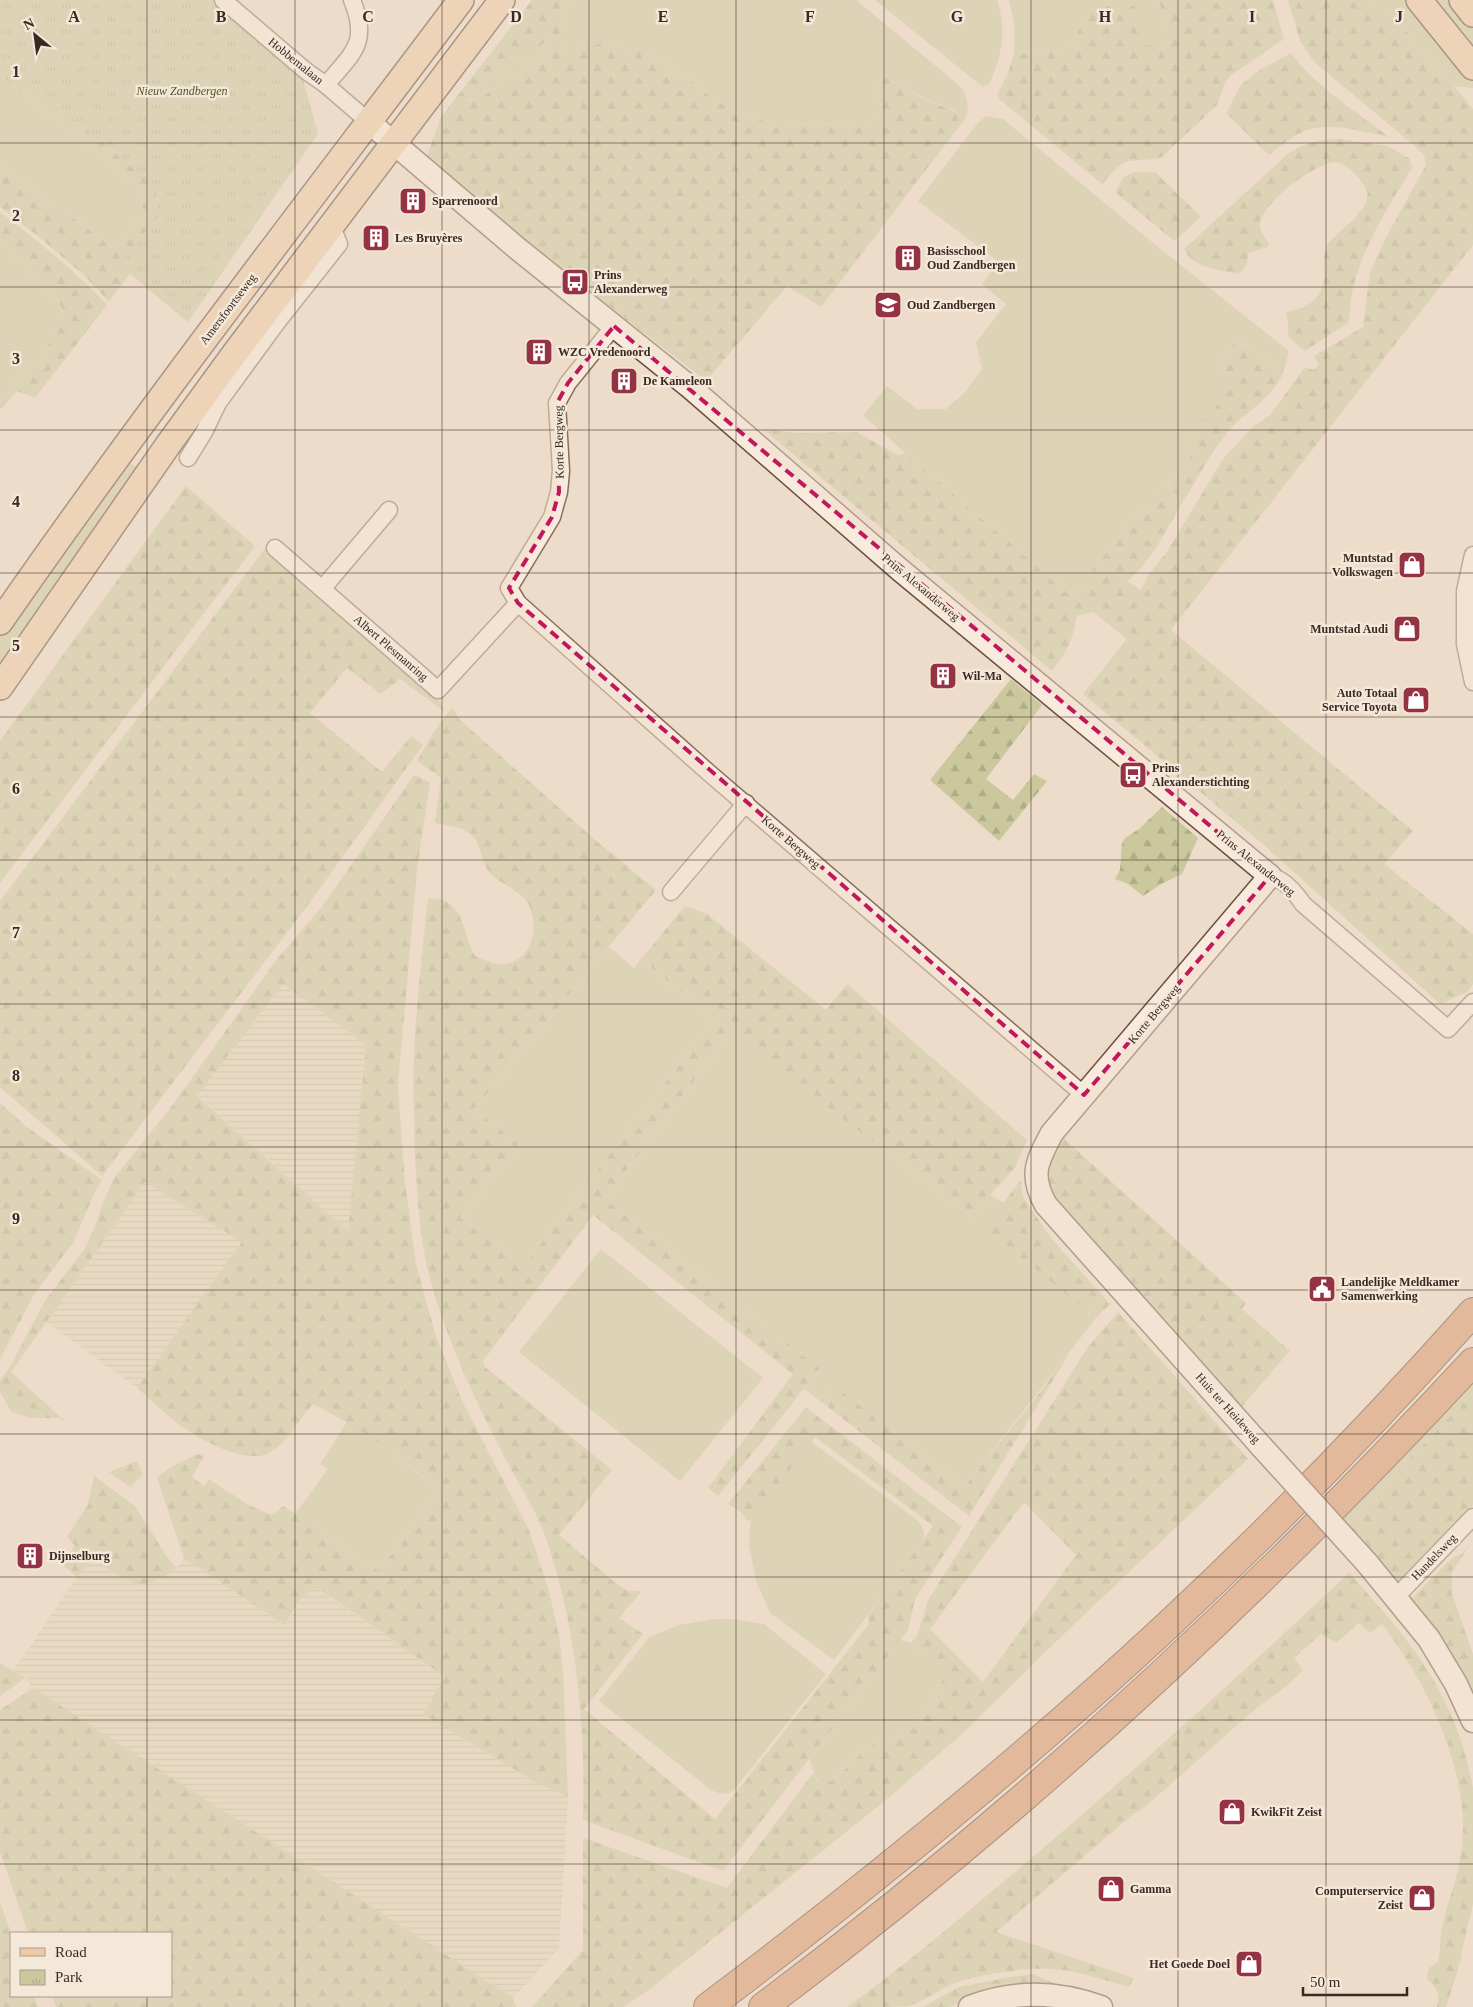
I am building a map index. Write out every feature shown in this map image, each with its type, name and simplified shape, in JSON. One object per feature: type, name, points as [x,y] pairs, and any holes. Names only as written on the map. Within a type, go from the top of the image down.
[{"type":"highway","points":[[708,2007],[930,1834],[1050,1732],[1168,1625],[1357,1438],[1473,1312]]},
{"type":"highway","points":[[763,2007],[1012,1808],[1116,1717],[1248,1594],[1398,1443],[1473,1362]]},
{"type":"main road","name":"Amersfoortseweg","points":[[0,622],[64,530],[141,425],[461,0]]},
{"type":"main road","points":[[0,687],[168,444],[331,224],[502,0]]},
{"type":"main road","points":[[1419,0],[1473,67]]},
{"type":"main road","points":[[1462,0],[1473,14]]},
{"type":"street","name":"Hobbemalaan","points":[[223,0],[369,122]]},
{"type":"street","points":[[326,86],[357,48],[360,31],[358,13],[352,0]]},
{"type":"street","name":"Prins Alexanderweg","points":[[369,122],[518,249],[691,388],[899,569],[1270,876],[1278,878],[1296,893],[1303,904],[1448,1028],[1473,1002]]},
{"type":"street","points":[[188,458],[204,432],[218,403],[278,321],[339,244],[331,224]]},
{"type":"street","name":"Korte Bergweg","points":[[614,326],[568,383],[557,403],[561,471],[559,492],[552,517],[509,588],[518,603],[708,772],[1084,1095],[1270,876]]},
{"type":"street","points":[[322,588],[388,510]]},
{"type":"street","name":"Albert Plesmanring","points":[[275,548],[438,690],[518,603]]},
{"type":"street","points":[[1473,555],[1465,591],[1465,644],[1473,682]]},
{"type":"street","points":[[671,892],[746,804]]},
{"type":"street","name":"Huis ter Heideweg","points":[[1084,1095],[1052,1133],[1042,1153],[1036,1171],[1037,1189],[1046,1205],[1396,1597],[1442,1659],[1473,1721]]},
{"type":"street","name":"Handelsweg","points":[[1396,1597],[1473,1517]]},
{"type":"street","points":[[970,2007],[986,2001],[1015,1996],[1050,1994],[1080,1999],[1102,2007]]},
{"type":"highlighted area","points":[[614,326],[1270,876],[1084,1095],[518,603],[509,588],[552,517],[559,492],[557,403],[568,383]]},
{"type":"shaded area","points":[[283,984],[366,1045],[348,1231],[197,1095]]},
{"type":"shaded area","points":[[145,1182],[243,1242],[137,1388],[46,1322]]},
{"type":"shaded area","points":[[94,1558],[120,1576],[139,1586],[165,1576],[177,1568],[184,1558],[285,1625],[306,1594],[313,1589],[318,1589],[445,1677],[423,1714],[539,1784],[568,1797],[559,1948],[513,1998],[33,1688],[25,1678],[13,1671],[77,1577]]},
{"type":"green space","name":"Nieuw Zandbergen","points":[[0,0],[216,0],[302,75],[318,134],[188,322],[119,265],[158,216],[155,185],[0,61]]},
{"type":"green space","points":[[532,0],[571,0],[563,14],[559,36],[549,40],[473,89],[467,98],[469,101],[473,102],[558,50],[570,46],[603,44],[640,51],[666,64],[730,110],[764,121],[850,126],[865,125],[877,120],[882,115],[883,110],[874,86],[878,80],[883,78],[926,100],[951,110],[965,119],[821,307],[787,286],[706,381],[515,233],[427,156],[441,117]]},
{"type":"green space","points":[[571,0],[856,0],[961,87],[968,103],[967,115],[965,119],[955,110],[927,100],[891,80],[874,86],[883,110],[882,115],[877,120],[865,125],[850,126],[764,121],[730,110],[666,64],[640,51],[603,44],[570,46],[558,50],[473,102],[467,98],[473,89],[549,40],[559,36],[563,14]]},
{"type":"green space","points":[[875,0],[997,0],[1002,22],[1002,42],[998,62],[990,83],[983,87]]},
{"type":"green space","points":[[1009,0],[1159,0],[1165,45],[1142,46],[1086,19],[1069,46],[1057,51],[1014,53],[1014,23]]},
{"type":"green space","points":[[1159,0],[1273,0],[1284,39],[1230,76],[1225,83],[1217,105],[1162,157],[1126,162],[1116,168],[1102,184],[999,99],[997,95],[1008,73],[1014,53],[1057,51],[1069,46],[1086,19],[1108,6],[1135,6],[1142,45],[1165,45]]},
{"type":"green space","points":[[1288,0],[1374,0],[1379,8],[1413,37],[1473,109],[1473,245],[1171,630],[1413,831],[1384,864],[1473,934],[1473,984],[1467,992],[1440,1004],[1264,845],[1083,694],[1127,639],[1093,612],[1077,616],[1069,645],[1052,671],[763,429],[798,433],[856,432],[898,455],[906,453],[1071,596],[1156,492],[1178,510],[1149,558],[1127,581],[1141,590],[1148,576],[1168,550],[1223,459],[1253,427],[1270,415],[1305,367],[1314,370],[1319,365],[1314,356],[1363,327],[1370,272],[1384,241],[1426,165],[1424,155],[1416,147],[1314,62],[1300,41]]},
{"type":"green space","points":[[1374,0],[1407,0],[1473,80],[1473,88],[1453,86],[1413,37],[1379,8]]},
{"type":"green space","points":[[1428,0],[1453,0],[1473,23],[1473,55]]},
{"type":"green space","points":[[0,53],[161,186],[156,239],[109,302],[85,276],[0,207],[0,166],[116,249],[138,220],[141,212],[143,205],[139,186],[0,75]]},
{"type":"green space","points":[[1291,53],[1312,77],[1389,137],[1347,128],[1315,128],[1295,136],[1269,155],[1226,113],[1241,85],[1255,73]]},
{"type":"green space","points":[[0,75],[139,186],[143,205],[141,212],[138,220],[116,249],[0,166]]},
{"type":"green space","points":[[986,116],[1003,119],[1158,247],[1289,351],[1284,371],[1238,340],[1218,361],[1235,384],[1188,441],[1196,449],[1167,485],[1184,500],[1178,510],[1156,493],[1071,596],[863,416],[887,386],[917,409],[946,409],[965,392],[982,369],[976,342],[1006,304],[982,284],[999,262],[918,201],[977,124]]},
{"type":"green space","points":[[1340,139],[1388,146],[1410,159],[1412,168],[1379,223],[1365,252],[1354,286],[1348,323],[1305,351],[1289,336],[1286,312],[1299,309],[1311,303],[1320,293],[1323,286],[1327,245],[1356,217],[1365,205],[1367,199],[1366,188],[1348,168],[1338,162],[1325,164],[1302,177],[1279,196],[1269,206],[1260,224],[1269,244],[1267,247],[1248,253],[1246,265],[1238,274],[1200,264],[1193,260],[1184,249],[1288,154],[1312,142]]},
{"type":"green space","points":[[1133,172],[1155,172],[1201,217],[1174,241],[1115,192],[1124,177]]},
{"type":"green space","points":[[0,212],[55,256],[107,305],[35,398],[17,391],[0,410],[0,402],[56,335],[62,321],[61,306],[50,291],[0,247]]},
{"type":"green space","points":[[0,247],[50,291],[61,306],[62,321],[56,335],[0,402]]},
{"type":"green space","points":[[1237,340],[1284,371],[1273,390],[1226,434],[1184,500],[1167,486],[1196,449],[1187,442],[1234,384],[1218,361]]},
{"type":"green space","points":[[125,460],[141,470],[0,674],[0,634]]},
{"type":"green space","points":[[186,486],[255,546],[0,883],[0,741]]},
{"type":"green space","points":[[266,547],[434,684],[436,695],[445,712],[400,679],[381,694],[347,668],[310,713],[382,772],[411,736],[423,745],[311,901],[102,1176],[0,1087],[0,901]]},
{"type":"green space","points":[[1011,679],[1042,705],[986,779],[1013,800],[1034,774],[1047,781],[999,841],[930,780]]},
{"type":"green space","points":[[452,707],[459,719],[594,839],[656,890],[474,1109],[519,1144],[460,1218],[524,1266],[714,1019],[641,959],[685,906],[707,914],[826,1010],[847,984],[1027,1140],[1016,1167],[990,1195],[973,1218],[730,1033],[605,1199],[820,1369],[718,1496],[708,1488],[793,1374],[593,1215],[483,1361],[485,1367],[612,1470],[559,1535],[618,1585],[628,1591],[642,1591],[619,1618],[643,1634],[584,1709],[715,1819],[868,1625],[869,1618],[867,1617],[933,1526],[815,1437],[749,1522],[741,1512],[728,1504],[806,1407],[962,1527],[915,1599],[908,1630],[723,1871],[583,1820],[583,1748],[576,1672],[571,1635],[554,1562],[538,1519],[493,1435],[462,1370],[430,1279],[421,1234],[418,1203],[413,1081],[416,1019],[428,898],[440,899],[449,903],[455,909],[460,916],[474,955],[488,961],[503,964],[513,962],[527,949],[532,940],[533,930],[533,920],[527,902],[491,874],[485,865],[473,836],[463,829],[435,823],[441,778],[417,761],[433,733]]},
{"type":"green space","points":[[414,775],[430,782],[417,870],[398,1085],[405,1182],[416,1264],[436,1336],[463,1403],[529,1530],[549,1591],[559,1636],[563,1669],[568,1797],[539,1784],[423,1714],[445,1677],[323,1591],[313,1590],[303,1597],[285,1625],[184,1558],[157,1478],[169,1468],[197,1454],[204,1456],[192,1477],[204,1486],[209,1479],[247,1504],[271,1515],[284,1506],[379,1571],[439,1491],[379,1443],[347,1422],[313,1404],[288,1437],[276,1449],[261,1456],[251,1456],[229,1451],[198,1437],[183,1428],[137,1388],[242,1242],[145,1182],[11,1372],[66,1422],[58,1418],[31,1418],[12,1412],[0,1392],[0,1380],[9,1368],[46,1299],[84,1250],[114,1178],[174,1103],[277,959],[321,908]],"holes":[[[283,984],[366,1045],[348,1231],[197,1096]]]},
{"type":"green space","points":[[1162,807],[1198,838],[1182,874],[1143,896],[1128,884],[1115,879],[1120,870],[1122,843],[1125,838],[1139,829]]},
{"type":"green space","points":[[609,947],[634,968],[641,959],[714,1019],[524,1267],[460,1218],[519,1144],[474,1109]]},
{"type":"green space","points":[[731,1032],[973,1218],[990,1195],[1004,1203],[986,1227],[1096,1318],[965,1486],[833,1386],[820,1401],[804,1389],[820,1370],[605,1199]]},
{"type":"green space","points":[[0,1103],[27,1127],[102,1180],[73,1243],[35,1293],[0,1359]]},
{"type":"green space","points":[[1061,1136],[1246,1303],[1242,1309],[1290,1351],[1238,1411],[1052,1201],[1043,1174]]},
{"type":"green space","points":[[1021,1180],[1023,1197],[1051,1238],[1110,1304],[1096,1318],[984,1228]]},
{"type":"green space","points":[[601,1249],[763,1378],[680,1481],[519,1352]]},
{"type":"green space","points":[[1118,1312],[1248,1459],[962,1734],[881,1804],[654,1986],[624,2007],[532,2007],[583,1950],[583,1838],[727,1888],[813,1773],[818,1781],[824,1784],[830,1781],[865,1750],[897,1737],[913,1726],[926,1712],[943,1677],[911,1643],[917,1636],[928,1600],[1088,1347]],"holes":[[[1024,1502],[1076,1555],[983,1682],[930,1629]]]},
{"type":"green space","points":[[1068,1356],[969,1516],[820,1401],[833,1385],[965,1486]]},
{"type":"green space","points":[[1473,1377],[1473,1392],[1345,1527],[1337,1518]]},
{"type":"green space","points":[[1473,1392],[1473,1505],[1400,1590],[1345,1527]]},
{"type":"green space","points":[[347,1422],[378,1440],[439,1491],[379,1571],[295,1514],[328,1469],[320,1464]]},
{"type":"green space","points":[[802,1435],[917,1520],[924,1532],[923,1541],[834,1660],[770,1613],[756,1581],[749,1545],[751,1511]]},
{"type":"green space","points":[[137,1461],[143,1474],[130,1487],[109,1472]]},
{"type":"green space","points":[[94,1476],[135,1506],[167,1557],[177,1568],[165,1576],[139,1586],[94,1559],[77,1577],[62,1564],[75,1546],[67,1537],[88,1505]]},
{"type":"green space","points":[[1473,1540],[1452,1572],[1452,1594],[1473,1654],[1473,1705],[1409,1601],[1451,1559],[1463,1553]]},
{"type":"green space","points":[[1349,1573],[1411,1646],[1443,1697],[1455,1724],[1473,1788],[1473,1904],[1457,1973],[1446,2007],[1437,2007],[1437,1991],[1427,1979],[1429,1968],[1439,1961],[1442,1927],[1461,1855],[1463,1817],[1459,1787],[1442,1728],[1414,1672],[1382,1624],[1370,1633],[1359,1623],[1336,1643],[1321,1634],[1294,1658],[1303,1670],[1292,1681],[1260,1705],[1145,1807],[1132,1815],[996,1932],[1133,1978],[1130,1987],[1072,1971],[1026,1969],[1001,1972],[957,1982],[909,2006],[847,2007],[966,1914],[1075,1821],[1194,1716]]},
{"type":"green space","points":[[715,1619],[732,1619],[764,1624],[826,1674],[734,1790],[725,1794],[711,1790],[599,1701],[649,1637],[679,1625]]},
{"type":"green space","points":[[900,1640],[911,1643],[941,1673],[943,1677],[936,1694],[926,1712],[913,1726],[897,1737],[865,1750],[841,1773],[824,1784],[816,1776],[810,1758]]},
{"type":"green space","points":[[0,1663],[25,1678],[0,1696]]},
{"type":"green space","points":[[33,1688],[513,1998],[516,2007],[56,2007],[52,1997],[172,1997],[172,1932],[28,1932],[0,1852],[0,1710]]},
{"type":"green space","points":[[0,1902],[11,1932],[10,1997],[34,1997],[38,2007],[0,2007]]},
{"type":"green space","points":[[1033,1974],[1056,1984],[1027,1986],[982,1994],[950,2007],[923,2007],[959,1987]]},
{"type":"place","name":"Sparrenoord","points":[[413,201]]},
{"type":"place","name":"Les Bruyères","points":[[376,238]]},
{"type":"place","name":"Basisschool Oud Zandbergen","points":[[908,258]]},
{"type":"place","name":"Prins Alexanderweg","points":[[575,282]]},
{"type":"place","name":"Oud Zandbergen","points":[[888,305]]},
{"type":"place","name":"WZC Vredenoord","points":[[539,352]]},
{"type":"place","name":"De Kameleon","points":[[624,381]]},
{"type":"place","name":"Muntstad Volkswagen","points":[[1412,565]]},
{"type":"place","name":"Muntstad Audi","points":[[1407,629]]},
{"type":"place","name":"Wil-Ma","points":[[943,676]]},
{"type":"place","name":"Auto Totaal Service Toyota","points":[[1416,700]]},
{"type":"place","name":"Prins Alexanderstichting","points":[[1133,775]]},
{"type":"place","name":"Landelijke Meldkamer Samenwerking","points":[[1322,1289]]},
{"type":"place","name":"Dijnselburg","points":[[30,1556]]},
{"type":"place","name":"KwikFit Zeist","points":[[1232,1812]]},
{"type":"place","name":"Gamma","points":[[1111,1889]]},
{"type":"place","name":"Computerservice Zeist","points":[[1422,1898]]},
{"type":"place","name":"Het Goede Doel","points":[[1249,1964]]}]
